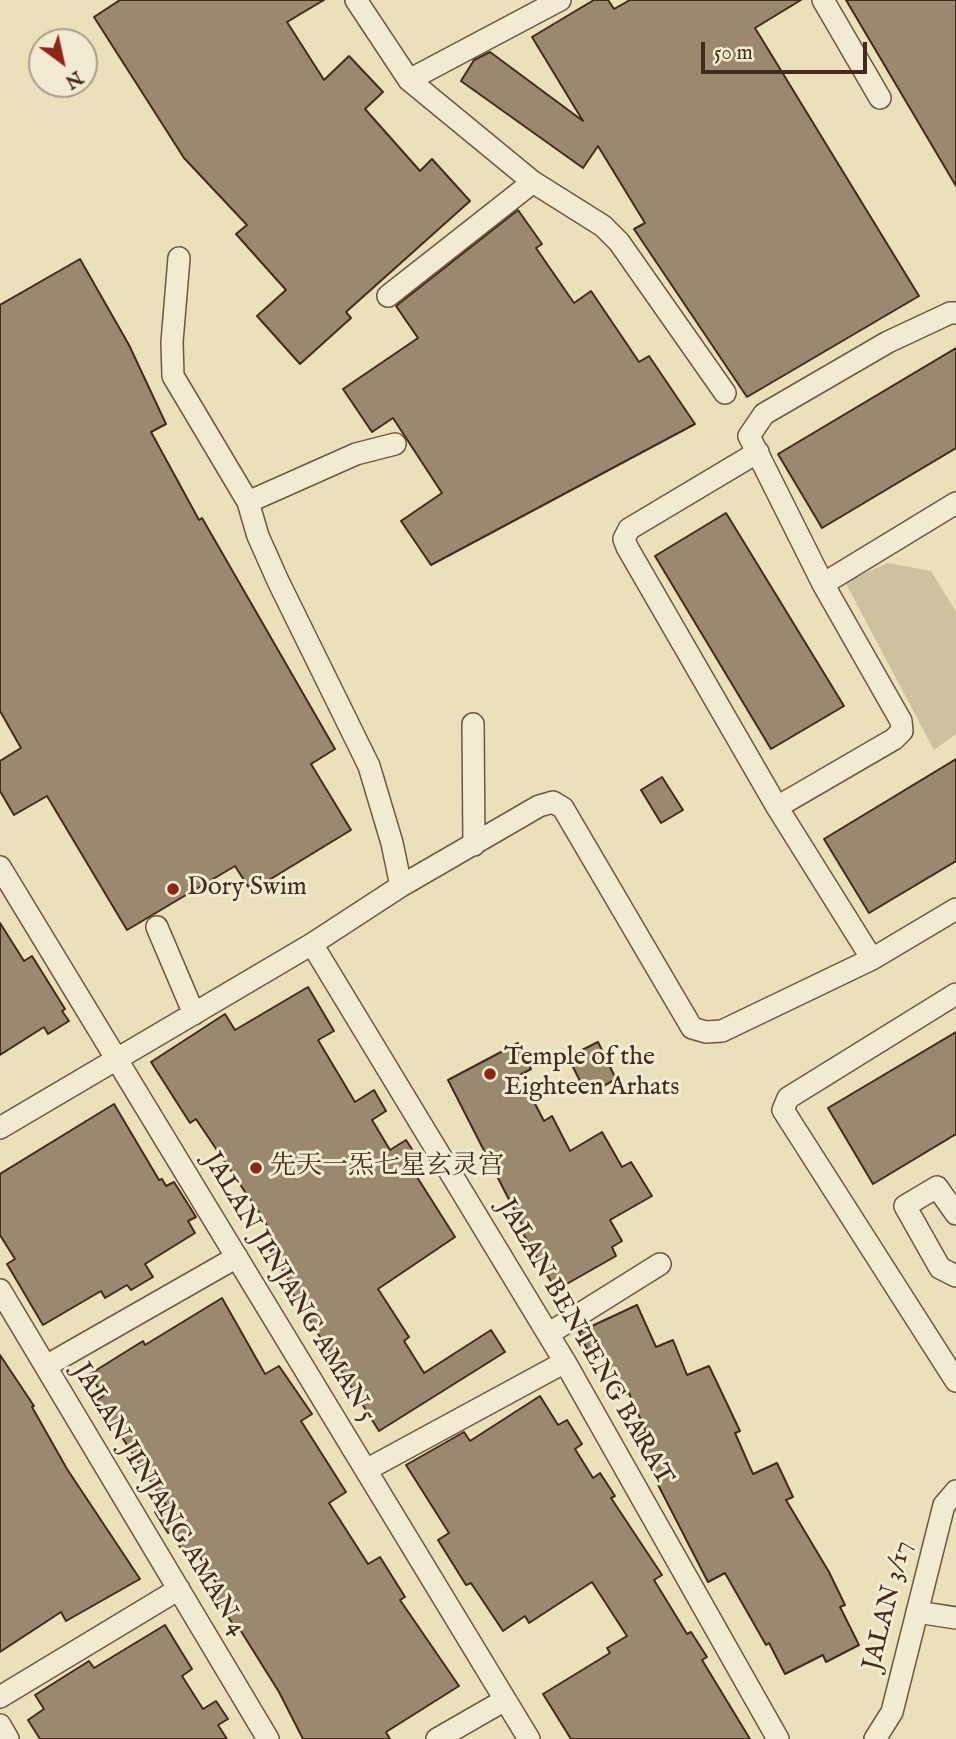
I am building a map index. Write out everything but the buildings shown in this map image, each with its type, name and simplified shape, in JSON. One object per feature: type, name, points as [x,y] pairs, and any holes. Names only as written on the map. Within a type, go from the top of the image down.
[{"type":"street","points":[[356,0],[409,80],[533,182],[603,226],[619,242],[725,393]]},
{"type":"street","points":[[409,80],[561,0]]},
{"type":"street","points":[[823,0],[880,98]]},
{"type":"street","points":[[388,296],[533,182]]},
{"type":"street","points":[[179,258],[172,342],[173,376],[248,502],[258,536],[278,581],[369,766],[392,843],[401,886]]},
{"type":"street","points":[[777,807],[894,739],[902,731],[901,721],[823,584],[749,436],[764,414],[887,341],[950,313],[956,313]]},
{"type":"street","points":[[248,502],[356,454],[394,444]]},
{"type":"street","points":[[758,452],[629,529],[624,539],[777,807],[872,959]]},
{"type":"street","points":[[823,584],[956,503]]},
{"type":"street","points":[[473,724],[474,845]]},
{"type":"street","points":[[0,1128],[312,944],[401,886],[540,806],[553,802],[563,808],[692,1028],[706,1032],[722,1031],[872,959],[956,909]]},
{"type":"street","name":"JALAN JINJANG AMAN 5","points":[[0,867],[529,1739]]},
{"type":"street","points":[[157,927],[194,1014]]},
{"type":"street","name":"JALAN BENTENG BARAT","points":[[312,944],[565,1362],[778,1739]]},
{"type":"street","points":[[956,993],[788,1098],[783,1110],[956,1381]]},
{"type":"street","points":[[956,1214],[937,1187],[905,1206],[940,1268],[956,1276]]},
{"type":"street","points":[[46,1366],[237,1258]]},
{"type":"street","points":[[548,1334],[660,1264]]},
{"type":"street","name":"JALAN JINJANG AMAN 4","points":[[0,1290],[268,1739]]},
{"type":"street","points":[[366,1470],[565,1362]]},
{"type":"street","name":"JALAN 3/17","points":[[876,1738],[892,1712],[944,1505],[956,1490]]},
{"type":"street","points":[[0,1697],[179,1589]]},
{"type":"street","points":[[917,1612],[956,1618]]},
{"type":"street","points":[[437,1739],[505,1700]]},
{"type":"street","points":[[0,1725],[8,1739]]},
{"type":"shaded area","points":[[888,563],[931,571],[956,612],[956,734],[934,750],[845,582]]},
{"type":"place","name":"Dory Swim","points":[[173,889]]},
{"type":"place","name":"Temple of the Eighteen Arhats","points":[[490,1074]]},
{"type":"place","name":"先天一炁七星玄灵宫","points":[[256,1168]]}]
